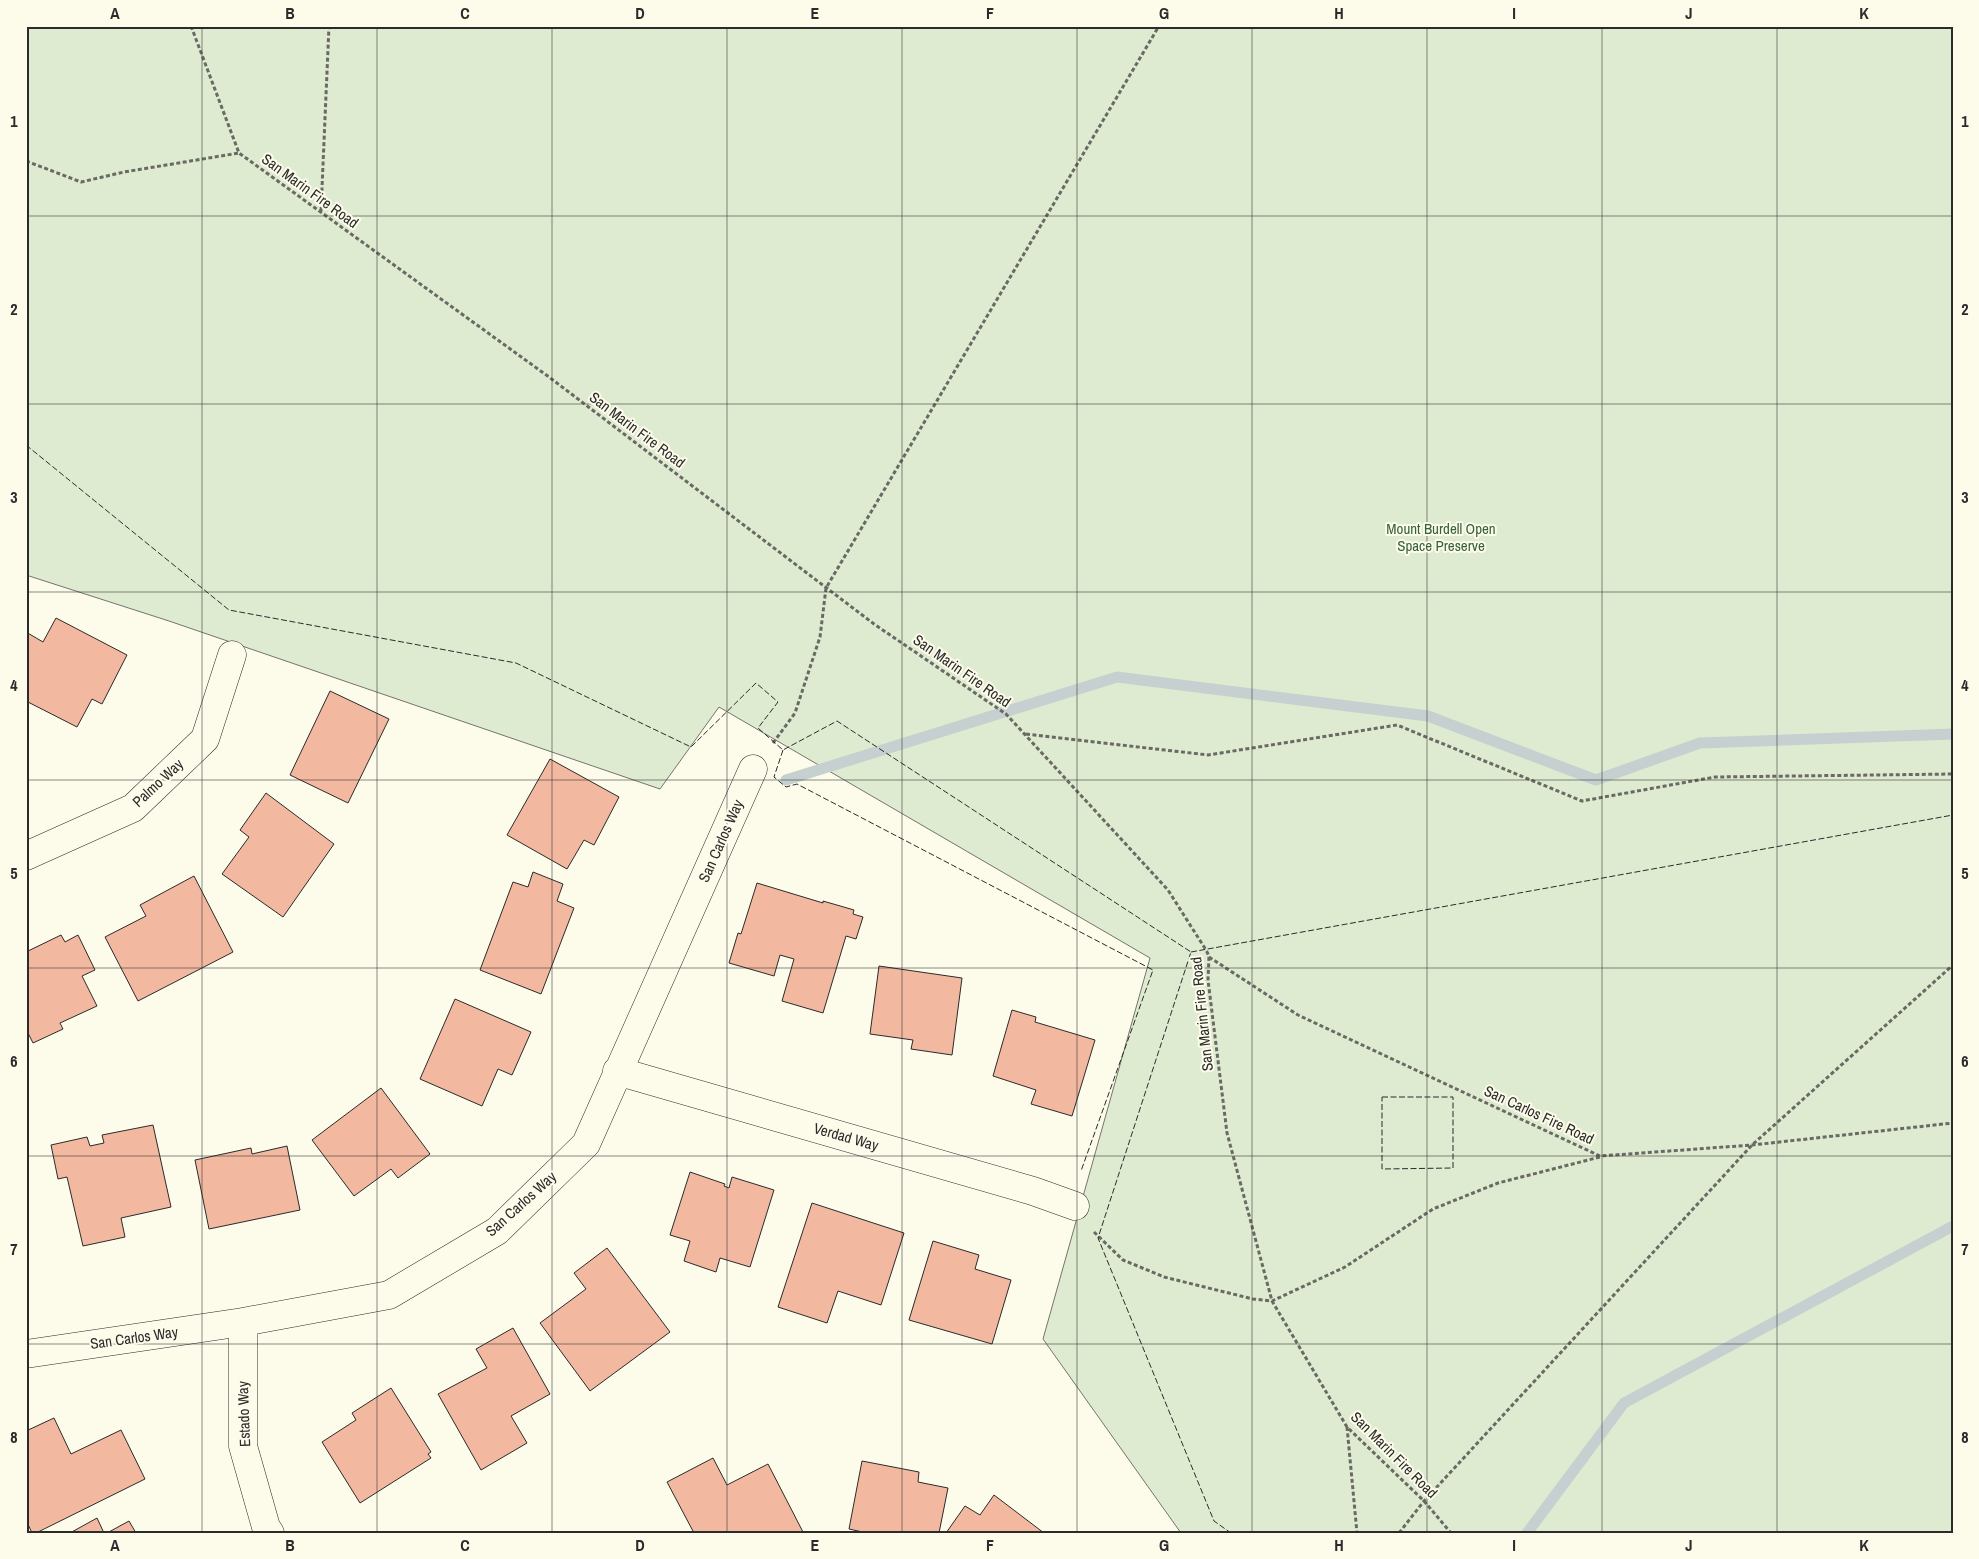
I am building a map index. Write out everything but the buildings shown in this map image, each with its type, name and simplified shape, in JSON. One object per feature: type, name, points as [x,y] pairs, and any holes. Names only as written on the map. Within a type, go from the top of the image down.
[{"type":"street","name":"Palmo Way","points":[[26,856],[132,808],[204,739],[232,655]]},
{"type":"street","name":"San Carlos Way","points":[[26,1354],[242,1322],[389,1295],[497,1231],[586,1144],[753,769]]},
{"type":"street","name":"Verdad Way","points":[[618,1071],[1033,1191],[1074,1206]]},
{"type":"street","name":"Estado Way","points":[[242,1322],[243,1446],[266,1527],[270,1533]]},
{"type":"path","name":"San Marin Fire Road","points":[[191,26],[239,153],[548,377],[874,624],[1006,714],[1168,890],[1209,956],[1208,980],[1227,1132],[1272,1301],[1347,1427],[1424,1501],[1451,1533]]},
{"type":"path","points":[[320,212],[329,27],[333,26]]},
{"type":"path","points":[[753,769],[795,713],[820,637],[826,588],[1160,26]]},
{"type":"path","points":[[26,161],[81,182],[124,172],[239,153]]},
{"type":"path","points":[[1026,734],[1208,755],[1397,725],[1582,801],[1715,777],[1953,774]]},
{"type":"path","name":"San Carlos Fire Road","points":[[1209,956],[1298,1015],[1600,1156],[1752,1145],[1953,1124]]},
{"type":"path","points":[[1399,1533],[1424,1501],[1752,1145],[1953,965]]},
{"type":"path","points":[[1074,1206],[1098,1238],[1124,1260],[1164,1277],[1253,1299],[1272,1301],[1345,1267],[1433,1208],[1498,1183],[1600,1156]]},
{"type":"path","points":[[1347,1427],[1357,1533]]},
{"type":"green space","name":"Mount Burdell Open Space Preserve","points":[[26,26],[1953,26],[1953,1533],[1181,1533],[1043,1339],[1150,958],[719,707],[660,789],[169,621],[26,575]]},
{"type":"waterway","points":[[786,780],[1117,677],[1428,716],[1596,780],[1700,743],[1953,734]]},
{"type":"waterway","points":[[1527,1533],[1624,1403],[1953,1226]]},
{"type":"fence","points":[[26,445],[229,610],[516,663],[691,747],[756,683],[778,702],[758,728],[783,750],[837,721],[1191,952],[1098,1238],[1214,1521],[1231,1533]]},
{"type":"fence","points":[[783,750],[774,777],[786,787],[797,784],[1153,970],[1081,1171]]},
{"type":"fence","points":[[1191,952],[1953,815]]},
{"type":"fence","points":[[1382,1097],[1453,1097],[1453,1168],[1382,1169],[1382,1097]]}]
